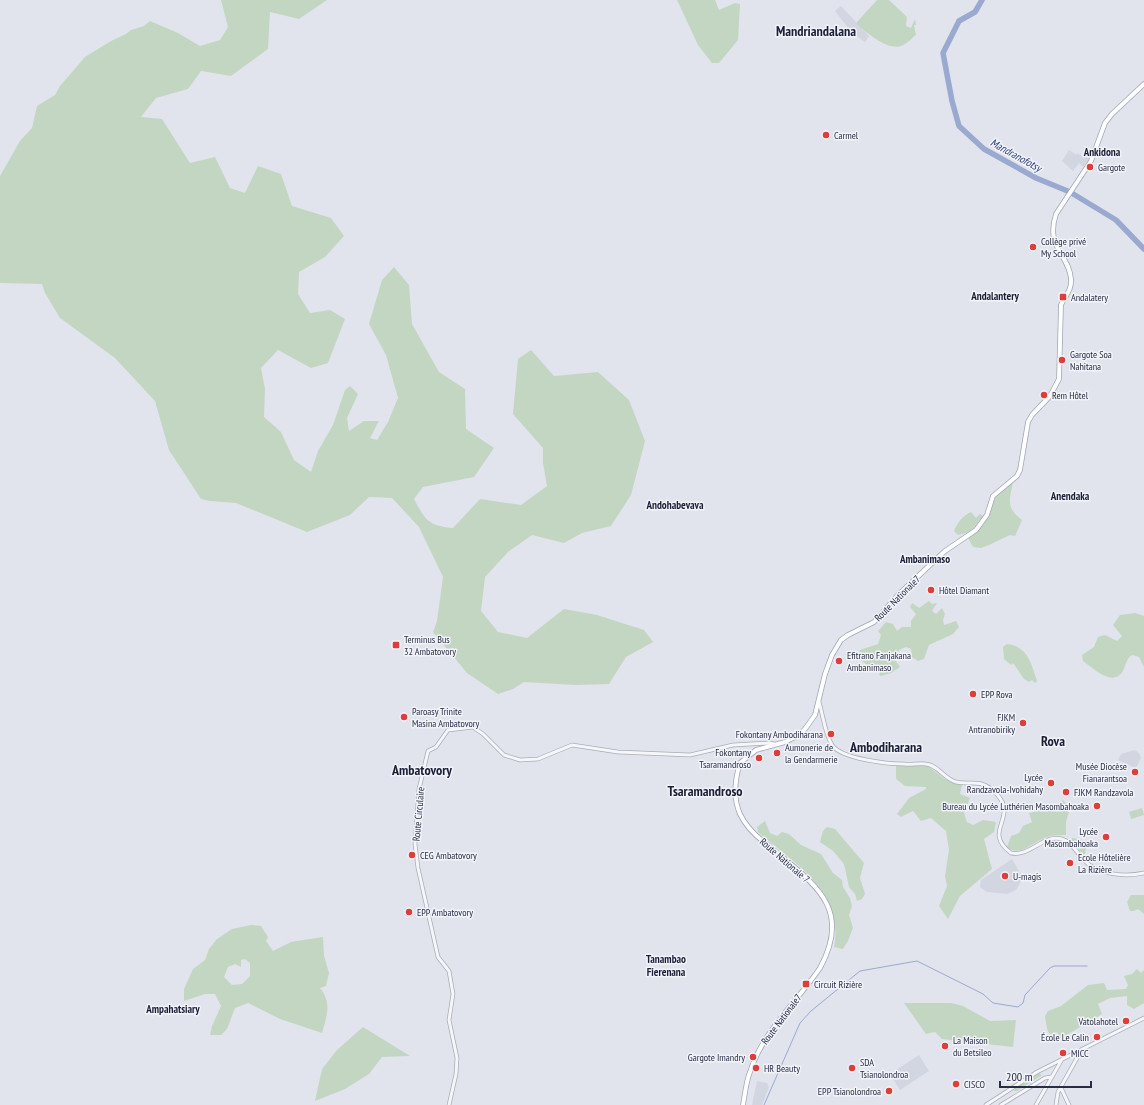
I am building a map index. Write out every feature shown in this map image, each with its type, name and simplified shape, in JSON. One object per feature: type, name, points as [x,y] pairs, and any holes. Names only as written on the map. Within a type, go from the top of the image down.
[{"type":"main road","name":"Route Nationale7","points":[[774,744],[785,742],[799,735],[815,715],[825,674],[832,655],[841,640],[874,622],[898,595],[945,551],[976,530],[987,515],[993,496],[1020,470],[1030,418],[1050,396],[1059,379],[1061,305],[1069,292],[1071,279],[1070,272],[1055,243],[1052,232],[1056,214],[1091,161],[1105,123],[1112,114],[1144,84]]},
{"type":"main road","name":"Route Nationale 7","points":[[774,744],[750,754],[740,763],[736,784],[737,802],[741,816],[748,826],[764,842],[811,882],[818,890],[830,910],[834,932],[831,944],[820,968],[811,981]]},
{"type":"main road","name":"Route Nationale7","points":[[743,1105],[749,1072],[758,1051],[771,1031],[811,981]]},
{"type":"street","points":[[819,702],[832,744],[838,751],[864,759],[904,764],[930,765],[951,781],[959,783],[979,782],[991,788],[1005,805],[1005,813],[998,831],[1002,844],[1011,853],[1020,854],[1046,841],[1060,838],[1070,843],[1084,860],[1094,869],[1130,875],[1144,873]]},
{"type":"street","name":"Route Circulaire","points":[[449,1105],[456,1074],[457,1058],[450,1020],[453,994],[449,971],[438,957],[418,868],[415,844],[419,789],[428,751],[436,747],[448,730],[473,727],[483,734],[504,755],[516,759],[538,759],[572,744],[601,750],[690,755],[743,744],[770,742],[774,744]]},
{"type":"street","points":[[986,1105],[1037,1072],[1144,1018]]},
{"type":"street","points":[[1056,1105],[1058,1092],[1080,1051]]},
{"type":"street","points":[[1036,1105],[1061,1061]]},
{"type":"street","points":[[1001,1105],[1045,1078],[1051,1077]]},
{"type":"street","points":[[1061,1088],[1069,1105]]},
{"type":"shaded area","points":[[841,6],[869,36],[865,42],[852,33],[835,11]]},
{"type":"shaded area","points":[[1069,150],[1076,155],[1077,153],[1082,156],[1085,152],[1091,156],[1083,167],[1079,163],[1073,171],[1062,161]]},
{"type":"shaded area","points":[[1135,750],[1139,753],[1141,758],[1136,768],[1118,760],[1121,754]]},
{"type":"shaded area","name":"U-magis","points":[[1012,859],[1023,878],[1016,890],[1007,894],[987,892],[980,887],[981,880]]},
{"type":"shaded area","points":[[919,1055],[929,1071],[900,1090],[890,1074]]},
{"type":"shaded area","points":[[757,1081],[767,1083],[769,1087],[762,1105],[752,1105]]},
{"type":"green space","points":[[221,0],[327,0],[299,19],[270,12],[268,49],[231,76],[201,71],[188,89],[156,98],[141,117],[162,119],[190,163],[215,157],[230,188],[245,193],[258,166],[281,174],[292,206],[331,218],[344,236],[325,257],[299,272],[298,294],[310,313],[330,310],[345,319],[328,363],[311,368],[278,350],[261,368],[265,389],[264,417],[281,432],[294,460],[311,472],[318,451],[333,425],[345,390],[350,386],[358,394],[347,418],[349,431],[364,421],[379,421],[370,438],[377,440],[388,422],[398,398],[386,355],[369,324],[382,280],[394,267],[409,285],[412,324],[439,372],[465,389],[466,429],[494,448],[474,477],[423,487],[414,499],[421,512],[429,521],[438,526],[453,528],[480,499],[521,505],[547,486],[543,463],[543,448],[513,414],[518,359],[531,350],[554,376],[598,372],[629,400],[645,441],[631,495],[611,526],[582,533],[564,543],[532,535],[508,552],[485,577],[481,611],[498,632],[527,638],[564,609],[597,615],[644,630],[653,642],[626,657],[609,684],[576,685],[524,682],[513,689],[498,694],[467,673],[433,632],[437,621],[443,577],[419,527],[392,498],[369,497],[350,515],[307,532],[236,503],[201,499],[169,450],[155,401],[115,358],[60,318],[45,293],[42,284],[0,283],[0,176],[20,141],[32,128],[37,106],[55,95],[60,86],[85,57],[131,30],[144,26],[150,21],[178,33],[200,46],[220,40],[228,27]]},
{"type":"green space","points":[[677,0],[715,0],[719,10],[735,3],[740,4],[738,40],[719,63],[712,63],[698,45]]},
{"type":"green space","points":[[877,0],[889,0],[907,17],[906,26],[911,28],[915,19],[916,25],[914,25],[916,35],[903,45],[898,47],[891,46],[871,36],[860,27],[856,23]]},
{"type":"green space","points":[[1013,481],[1010,503],[1013,511],[1022,520],[1015,536],[1010,535],[981,548],[973,547],[968,538],[980,527],[987,517],[994,494]]},
{"type":"green space","points":[[971,512],[976,518],[980,514],[983,516],[970,532],[958,535],[954,531],[957,524],[963,517]]},
{"type":"green space","points":[[929,601],[932,604],[937,603],[932,611],[936,614],[942,608],[945,614],[943,620],[944,625],[956,621],[959,627],[953,634],[929,645],[924,659],[918,661],[912,657],[911,649],[906,647],[899,650],[895,660],[900,667],[891,673],[881,676],[879,675],[880,672],[874,670],[858,658],[860,650],[878,644],[881,635],[878,631],[886,622],[893,624],[897,631],[902,627],[911,627],[911,621],[916,614],[910,607],[912,603],[919,608]]},
{"type":"green space","points":[[1135,613],[1144,616],[1144,667],[1139,657],[1132,655],[1128,658],[1123,671],[1119,676],[1114,678],[1097,672],[1083,661],[1082,655],[1094,647],[1098,637],[1105,635],[1117,641],[1122,636],[1113,625],[1120,615]]},
{"type":"green space","points":[[1007,644],[1014,645],[1019,648],[1027,656],[1033,667],[1037,681],[1035,683],[1032,680],[1029,682],[1024,679],[1013,663],[1011,665],[1004,659],[1003,647]]},
{"type":"green space","points":[[927,765],[945,779],[962,785],[960,794],[970,798],[964,813],[967,822],[973,825],[983,820],[996,822],[994,832],[984,839],[992,869],[960,896],[948,919],[939,906],[947,886],[945,876],[949,850],[946,831],[931,818],[921,821],[913,811],[901,817],[897,814],[909,798],[926,789],[926,787],[905,786],[896,779],[896,766]]},
{"type":"green space","points":[[1063,800],[1070,808],[1066,822],[1066,835],[1054,835],[1047,837],[1022,850],[1012,850],[1007,847],[1011,836],[1019,833],[1023,826],[1032,822],[1029,813],[1053,807]]},
{"type":"green space","points":[[1142,808],[1144,815],[1131,819],[1129,812]]},
{"type":"green space","points":[[765,821],[770,833],[777,836],[782,832],[789,834],[801,845],[821,854],[833,873],[842,880],[843,887],[850,898],[852,906],[849,915],[853,928],[843,949],[834,947],[835,928],[832,910],[824,895],[814,880],[787,855],[758,832],[757,827]]},
{"type":"green space","points":[[827,827],[835,829],[864,863],[860,878],[865,894],[862,899],[857,901],[855,894],[849,887],[844,864],[833,851],[820,842],[823,831]]},
{"type":"green space","points":[[1072,838],[1086,843],[1085,857],[1071,840]]},
{"type":"green space","points":[[1131,895],[1144,895],[1144,914],[1138,909],[1130,911],[1127,902]]},
{"type":"green space","points":[[251,925],[261,926],[268,937],[266,941],[273,951],[291,942],[323,937],[324,956],[329,973],[326,986],[320,988],[324,994],[327,1004],[327,1015],[322,1033],[280,1019],[248,1003],[235,1008],[227,1029],[221,1035],[210,1035],[212,1026],[221,1006],[215,994],[205,994],[184,1001],[184,989],[193,969],[205,960],[209,949],[217,939],[232,929]],"holes":[[[245,959],[250,963],[250,976],[242,984],[232,985],[224,977],[228,967],[235,964],[241,967],[241,960]]]},
{"type":"green space","points":[[1137,969],[1141,973],[1144,970],[1144,1003],[1134,1009],[1127,1005],[1127,996],[1110,998],[1098,1004],[1102,1014],[1060,1039],[1057,1032],[1050,1035],[1047,1029],[1045,1016],[1048,1011],[1061,1006],[1088,985],[1104,983],[1107,990],[1126,989],[1128,985],[1124,976],[1132,974]]},
{"type":"green space","points":[[904,1003],[951,1003],[963,1006],[990,1021],[1016,1020],[1013,1047],[942,1039],[935,1032],[926,1034]]},
{"type":"green space","points":[[363,1027],[410,1056],[382,1057],[369,1074],[345,1089],[315,1101],[322,1069],[337,1050]]},
{"type":"green space","points":[[1039,1073],[1041,1076],[1017,1091],[1014,1091],[1015,1089]]},
{"type":"waterway","name":"Mandranofotsy","points":[[982,0],[975,12],[959,21],[943,53],[952,101],[959,126],[984,149],[1036,178],[1070,192],[1116,220],[1144,249]]},
{"type":"waterway","points":[[764,1105],[800,1023],[811,1011],[860,971],[917,961],[983,994],[993,1003],[1018,1007],[1023,1003],[1025,995],[1050,968],[1054,966],[1087,966]]},
{"type":"place","name":"Carmel","points":[[826,135]]},
{"type":"place","name":"Gargote","points":[[1090,167]]},
{"type":"place","name":"Collège privé My School","points":[[1033,247]]},
{"type":"place","name":"Andalatery","points":[[1063,297]]},
{"type":"place","name":"Gargote Soa Nahitana","points":[[1062,360]]},
{"type":"place","name":"Rem Hôtel","points":[[1044,395]]},
{"type":"place","name":"Hôtel Diamant","points":[[931,590]]},
{"type":"place","name":"Terminus Bus 32 Ambatovory","points":[[396,645]]},
{"type":"place","name":"Efitrano Fanjakana Ambanimaso","points":[[839,661]]},
{"type":"place","name":"EPP Rova","points":[[973,694]]},
{"type":"place","name":"Paroasy Trinite Masina Ambatovory","points":[[404,717]]},
{"type":"place","name":"FJKM Antranobiriky","points":[[1023,723]]},
{"type":"place","name":"Fokontany Ambodiharana","points":[[831,734]]},
{"type":"place","name":"Aumonerie de la Gendarmerie","points":[[777,753]]},
{"type":"place","name":"Fokontany Tsaramandroso","points":[[759,758]]},
{"type":"place","name":"Musée Diocèse Fianarantsoa","points":[[1135,772]]},
{"type":"place","name":"Lycée Randzavola-Ivohidahy","points":[[1051,783]]},
{"type":"place","name":"FJKM Randzavola","points":[[1066,792]]},
{"type":"place","name":"Bureau du Lycée Luthérien Masombahoaka","points":[[1097,806]]},
{"type":"place","name":"Lycée Masombahoaka","points":[[1106,837]]},
{"type":"place","name":"CEG Ambatovory","points":[[412,855]]},
{"type":"place","name":"Ecole Hôtelière La Rizière","points":[[1070,863]]},
{"type":"place","name":"U-magis","points":[[1005,876]]},
{"type":"place","name":"EPP Ambatovory","points":[[409,912]]},
{"type":"place","name":"Circuit Rizière","points":[[806,984]]},
{"type":"place","name":"Vatolahotel","points":[[1126,1021]]},
{"type":"place","name":"École Le Calin","points":[[1097,1037]]},
{"type":"place","name":"La Maison du Betsileo","points":[[945,1046]]},
{"type":"place","name":"MICC","points":[[1063,1053]]},
{"type":"place","name":"Gargote Imandry","points":[[753,1057]]},
{"type":"place","name":"HR Beauty","points":[[756,1068]]},
{"type":"place","name":"SDA Tsianolondroa","points":[[852,1068]]},
{"type":"place","name":"CISCO","points":[[956,1084]]},
{"type":"place","name":"EPP Tsianolondroa","points":[[889,1091]]},
{"type":"district","name":"Mandriandalana","points":[[816,31]]},
{"type":"district","name":"Ankidona","points":[[1102,152]]},
{"type":"district","name":"Andalantery","points":[[995,296]]},
{"type":"district","name":"Anendaka","points":[[1070,496]]},
{"type":"district","name":"Andohabevava","points":[[675,505]]},
{"type":"district","name":"Ambanimaso","points":[[925,559]]},
{"type":"district","name":"Rova","points":[[1053,741]]},
{"type":"district","name":"Ambodiharana","points":[[886,747]]},
{"type":"district","name":"Ambatovory","points":[[422,770]]},
{"type":"district","name":"Tsaramandroso","points":[[705,791]]},
{"type":"district","name":"Tanambao Fierenana","points":[[666,965]]},
{"type":"district","name":"Ampahatsiary","points":[[173,1009]]}]
